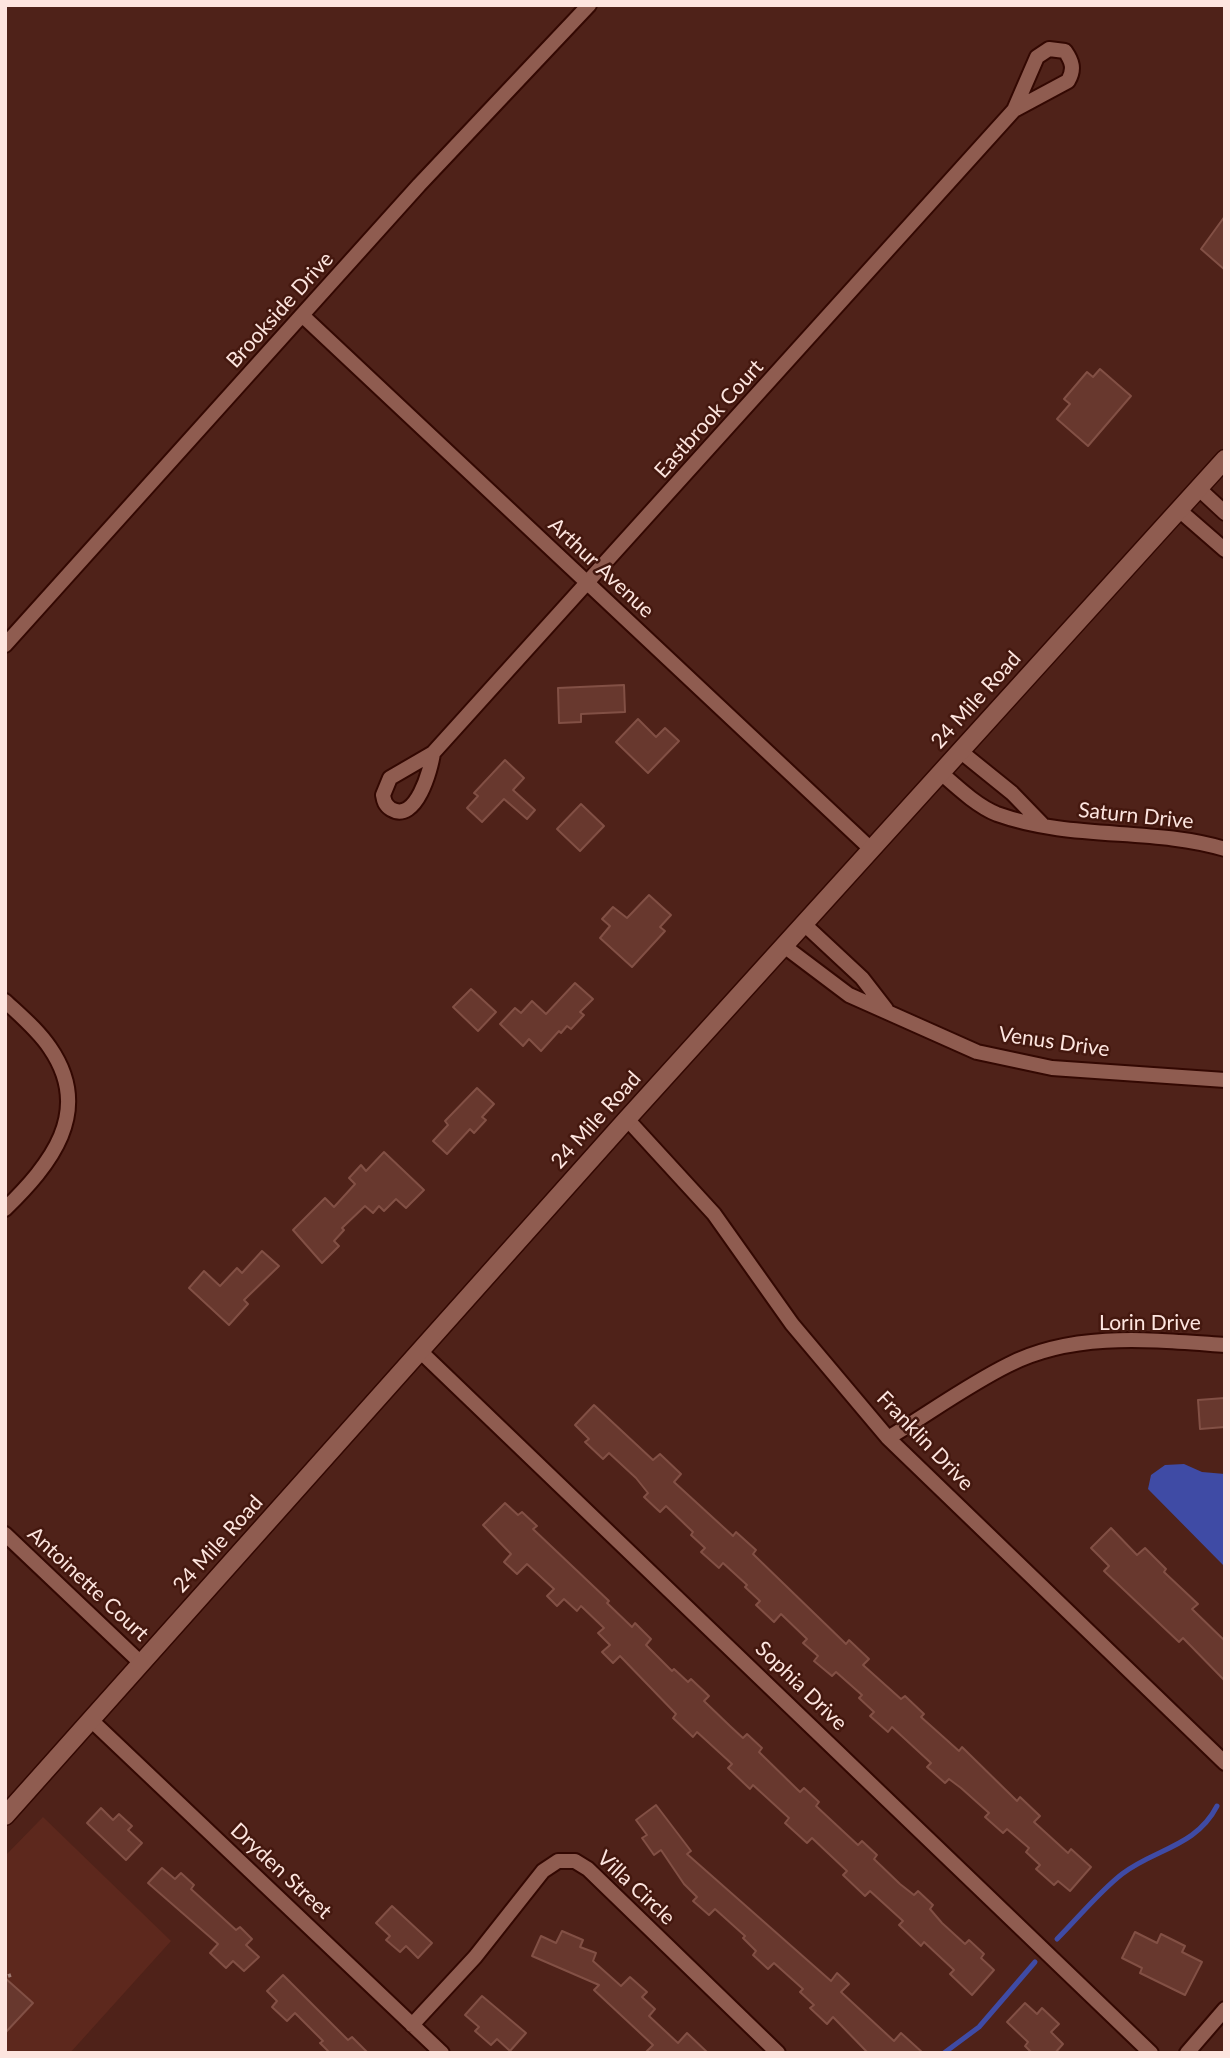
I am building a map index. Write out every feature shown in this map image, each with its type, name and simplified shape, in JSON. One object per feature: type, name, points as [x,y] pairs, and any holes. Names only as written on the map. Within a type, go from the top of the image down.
[{"type":"street","name":"Brookside Drive","points":[[5,645],[419,185],[589,5]]},
{"type":"street","name":"Eastbrook Court","points":[[433,753],[1014,110],[1037,57],[1056,47],[1065,51],[1072,65],[1068,81],[1014,110]]},
{"type":"street","name":"Arthur Avenue","points":[[303,316],[872,850]]},
{"type":"street","name":"24 Mile Road","points":[[5,1816],[627,1119],[1225,459]]},
{"type":"street","points":[[1198,488],[1225,513]]},
{"type":"street","points":[[1179,510],[1225,550]]},
{"type":"street","points":[[960,751],[1012,793],[1043,825]]},
{"type":"street","name":"Saturn Drive","points":[[941,773],[995,813],[1070,832],[1191,842],[1225,849]]},
{"type":"street","name":"Venus Drive","points":[[804,924],[862,978],[887,1010]]},
{"type":"street","name":"Venus Drive","points":[[784,946],[849,995],[887,1010],[947,1040],[1021,1063],[1225,1080]]},
{"type":"street","points":[[5,1001],[52,1050],[64,1078],[68,1109],[64,1132],[55,1153],[43,1171],[5,1209]]},
{"type":"street","name":"Franklin Drive","points":[[627,1119],[651,1141],[714,1214],[792,1324],[888,1438],[1225,1763]]},
{"type":"street","name":"Lorin Drive","points":[[888,1438],[1008,1365],[1034,1354],[1106,1340],[1225,1345]]},
{"type":"street","name":"Sophia Drive","points":[[420,1351],[1150,2053]]},
{"type":"street","name":"Antoinette Court","points":[[5,1534],[142,1664]]},
{"type":"street","name":"Dryden Street","points":[[91,1720],[442,2053]]},
{"type":"street","name":"Villa Circle","points":[[412,2025],[475,1957],[542,1871],[558,1861],[575,1861],[588,1869],[778,2053]]},
{"type":"street","points":[[1187,2053],[1225,2009]]},
{"type":"shaded area","points":[[1184,1464],[1202,1472],[1225,1474],[1225,1567],[1148,1489],[1151,1475],[1165,1465]]},
{"type":"shaded area","points":[[43,1817],[171,1941],[70,2053],[5,2053],[5,1856]]},
{"type":"building","points":[[1225,216],[1225,270],[1201,249]]},
{"type":"building","points":[[1100,369],[1131,396],[1088,446],[1057,419],[1070,404],[1064,399],[1087,372],[1093,377]]},
{"type":"building","points":[[624,685],[625,712],[581,714],[581,722],[559,723],[558,688]]},
{"type":"building","points":[[638,719],[656,737],[665,728],[679,741],[648,773],[616,742]]},
{"type":"building","points":[[505,760],[524,778],[513,790],[535,810],[527,819],[504,799],[482,822],[467,808],[478,796],[474,793]]},
{"type":"building","points":[[581,804],[604,826],[580,851],[557,829]]},
{"type":"building","points":[[649,895],[671,915],[660,927],[665,931],[632,967],[600,938],[610,926],[602,919],[613,907],[627,918]]},
{"type":"building","points":[[575,983],[593,999],[580,1012],[584,1015],[571,1029],[567,1026],[561,1033],[559,1031],[541,1051],[529,1039],[523,1046],[500,1024],[515,1008],[521,1013],[532,1001],[546,1014]]},
{"type":"building","points":[[471,989],[496,1012],[478,1031],[453,1007]]},
{"type":"building","points":[[477,1088],[494,1104],[482,1117],[486,1120],[474,1133],[470,1129],[447,1154],[433,1141],[448,1125],[445,1121]]},
{"type":"building","points":[[384,1152],[424,1190],[406,1208],[396,1199],[384,1211],[379,1206],[373,1213],[365,1206],[342,1228],[344,1230],[334,1241],[339,1246],[322,1263],[293,1230],[325,1198],[334,1207],[355,1184],[349,1178],[361,1165],[366,1171]]},
{"type":"building","points":[[262,1251],[279,1266],[244,1300],[248,1304],[229,1325],[189,1288],[204,1271],[220,1286],[237,1268],[242,1273]]},
{"type":"building","points":[[1225,1398],[1225,1427],[1200,1429],[1198,1400]]},
{"type":"building","points":[[594,1405],[653,1460],[660,1454],[681,1474],[674,1482],[733,1536],[736,1532],[756,1550],[753,1554],[846,1644],[849,1640],[869,1659],[863,1665],[901,1699],[905,1696],[924,1714],[921,1717],[959,1751],[962,1747],[1017,1801],[1020,1797],[1040,1816],[1034,1822],[1068,1853],[1071,1849],[1091,1867],[1070,1891],[1058,1881],[1054,1885],[1036,1869],[1040,1865],[1026,1852],[1029,1848],[1007,1829],[1003,1833],[985,1817],[989,1813],[961,1788],[949,1779],[945,1783],[927,1767],[931,1763],[892,1727],[888,1732],[870,1716],[874,1712],[859,1698],[862,1695],[836,1672],[832,1676],[814,1661],[818,1656],[803,1643],[807,1639],[781,1614],[774,1622],[756,1605],[760,1601],[745,1587],[747,1585],[723,1563],[719,1568],[701,1552],[705,1548],[691,1535],[693,1532],[666,1506],[660,1512],[644,1497],[648,1493],[609,1453],[603,1459],[585,1442],[589,1439],[575,1425]]},
{"type":"building","points":[[505,1503],[518,1515],[522,1512],[537,1526],[533,1529],[609,1601],[607,1603],[632,1627],[635,1623],[651,1639],[646,1645],[672,1671],[674,1669],[688,1682],[691,1679],[709,1696],[704,1701],[743,1738],[747,1734],[762,1748],[759,1752],[800,1792],[804,1788],[819,1802],[816,1806],[858,1845],[862,1841],[877,1855],[874,1859],[900,1884],[914,1895],[918,1891],[933,1905],[930,1909],[942,1923],[965,1944],[969,1940],[984,1954],[981,1958],[994,1970],[972,1995],[950,1974],[954,1970],[924,1942],[921,1946],[899,1925],[903,1921],[870,1891],[865,1896],[843,1875],[847,1871],[812,1838],[807,1843],[785,1823],[789,1818],[753,1785],[750,1789],[728,1768],[732,1764],[697,1732],[693,1737],[673,1718],[676,1714],[620,1656],[613,1663],[602,1652],[610,1645],[598,1633],[604,1628],[581,1606],[577,1611],[564,1599],[557,1606],[547,1596],[554,1589],[527,1564],[517,1574],[504,1562],[511,1554],[483,1525]]},
{"type":"building","points":[[1111,1528],[1137,1555],[1145,1548],[1166,1569],[1164,1572],[1198,1604],[1192,1609],[1225,1641],[1225,1681],[1183,1638],[1179,1642],[1104,1571],[1109,1566],[1091,1548]]},
{"type":"building","points":[[656,1805],[691,1851],[687,1854],[831,1981],[837,1973],[849,1984],[841,1992],[894,2041],[901,2033],[923,2053],[868,2053],[833,2017],[827,2024],[810,2008],[814,2005],[800,1992],[803,1989],[774,1963],[768,1969],[753,1955],[756,1951],[743,1938],[745,1936],[715,1909],[709,1915],[693,1901],[697,1897],[684,1884],[661,1850],[654,1855],[642,1838],[647,1835],[636,1820]]},
{"type":"building","points":[[101,1808],[113,1820],[119,1814],[132,1826],[128,1830],[142,1843],[126,1860],[87,1823]]},
{"type":"building","points":[[162,1868],[175,1879],[181,1873],[194,1885],[191,1889],[236,1930],[240,1927],[252,1939],[246,1945],[259,1957],[244,1971],[233,1961],[226,1968],[210,1953],[218,1944],[148,1883]]},
{"type":"building","points":[[392,1906],[432,1943],[418,1958],[406,1946],[400,1952],[386,1940],[390,1936],[376,1923]]},
{"type":"building","points":[[562,1931],[583,1940],[580,1947],[596,1953],[593,1961],[621,1986],[630,1977],[647,1992],[642,1997],[655,2009],[649,2016],[678,2043],[687,2033],[708,2053],[645,2053],[653,2045],[594,1990],[599,1985],[532,1956],[541,1936],[556,1943]]},
{"type":"building","points":[[1135,1932],[1157,1943],[1161,1934],[1185,1946],[1182,1952],[1202,1962],[1185,1995],[1140,1973],[1142,1968],[1122,1958]]},
{"type":"building","points":[[283,1975],[348,2040],[352,2037],[368,2053],[330,2053],[320,2043],[323,2041],[295,2013],[287,2021],[272,2007],[277,2001],[267,1991]]},
{"type":"building","points":[[5,1978],[33,2003],[5,2033]]},
{"type":"building","points":[[482,1996],[526,2033],[510,2051],[497,2039],[491,2045],[475,2031],[479,2027],[465,2015]]},
{"type":"building","points":[[1025,2003],[1037,2014],[1042,2008],[1059,2024],[1051,2032],[1063,2044],[1055,2053],[1032,2053],[1025,2046],[1028,2042],[1007,2022]]},
{"type":"waterway","points":[[1057,1939],[1122,1874],[1186,1839],[1208,1820],[1217,1806]]},
{"type":"waterway","points":[[944,2053],[979,2027],[1035,1962]]}]
